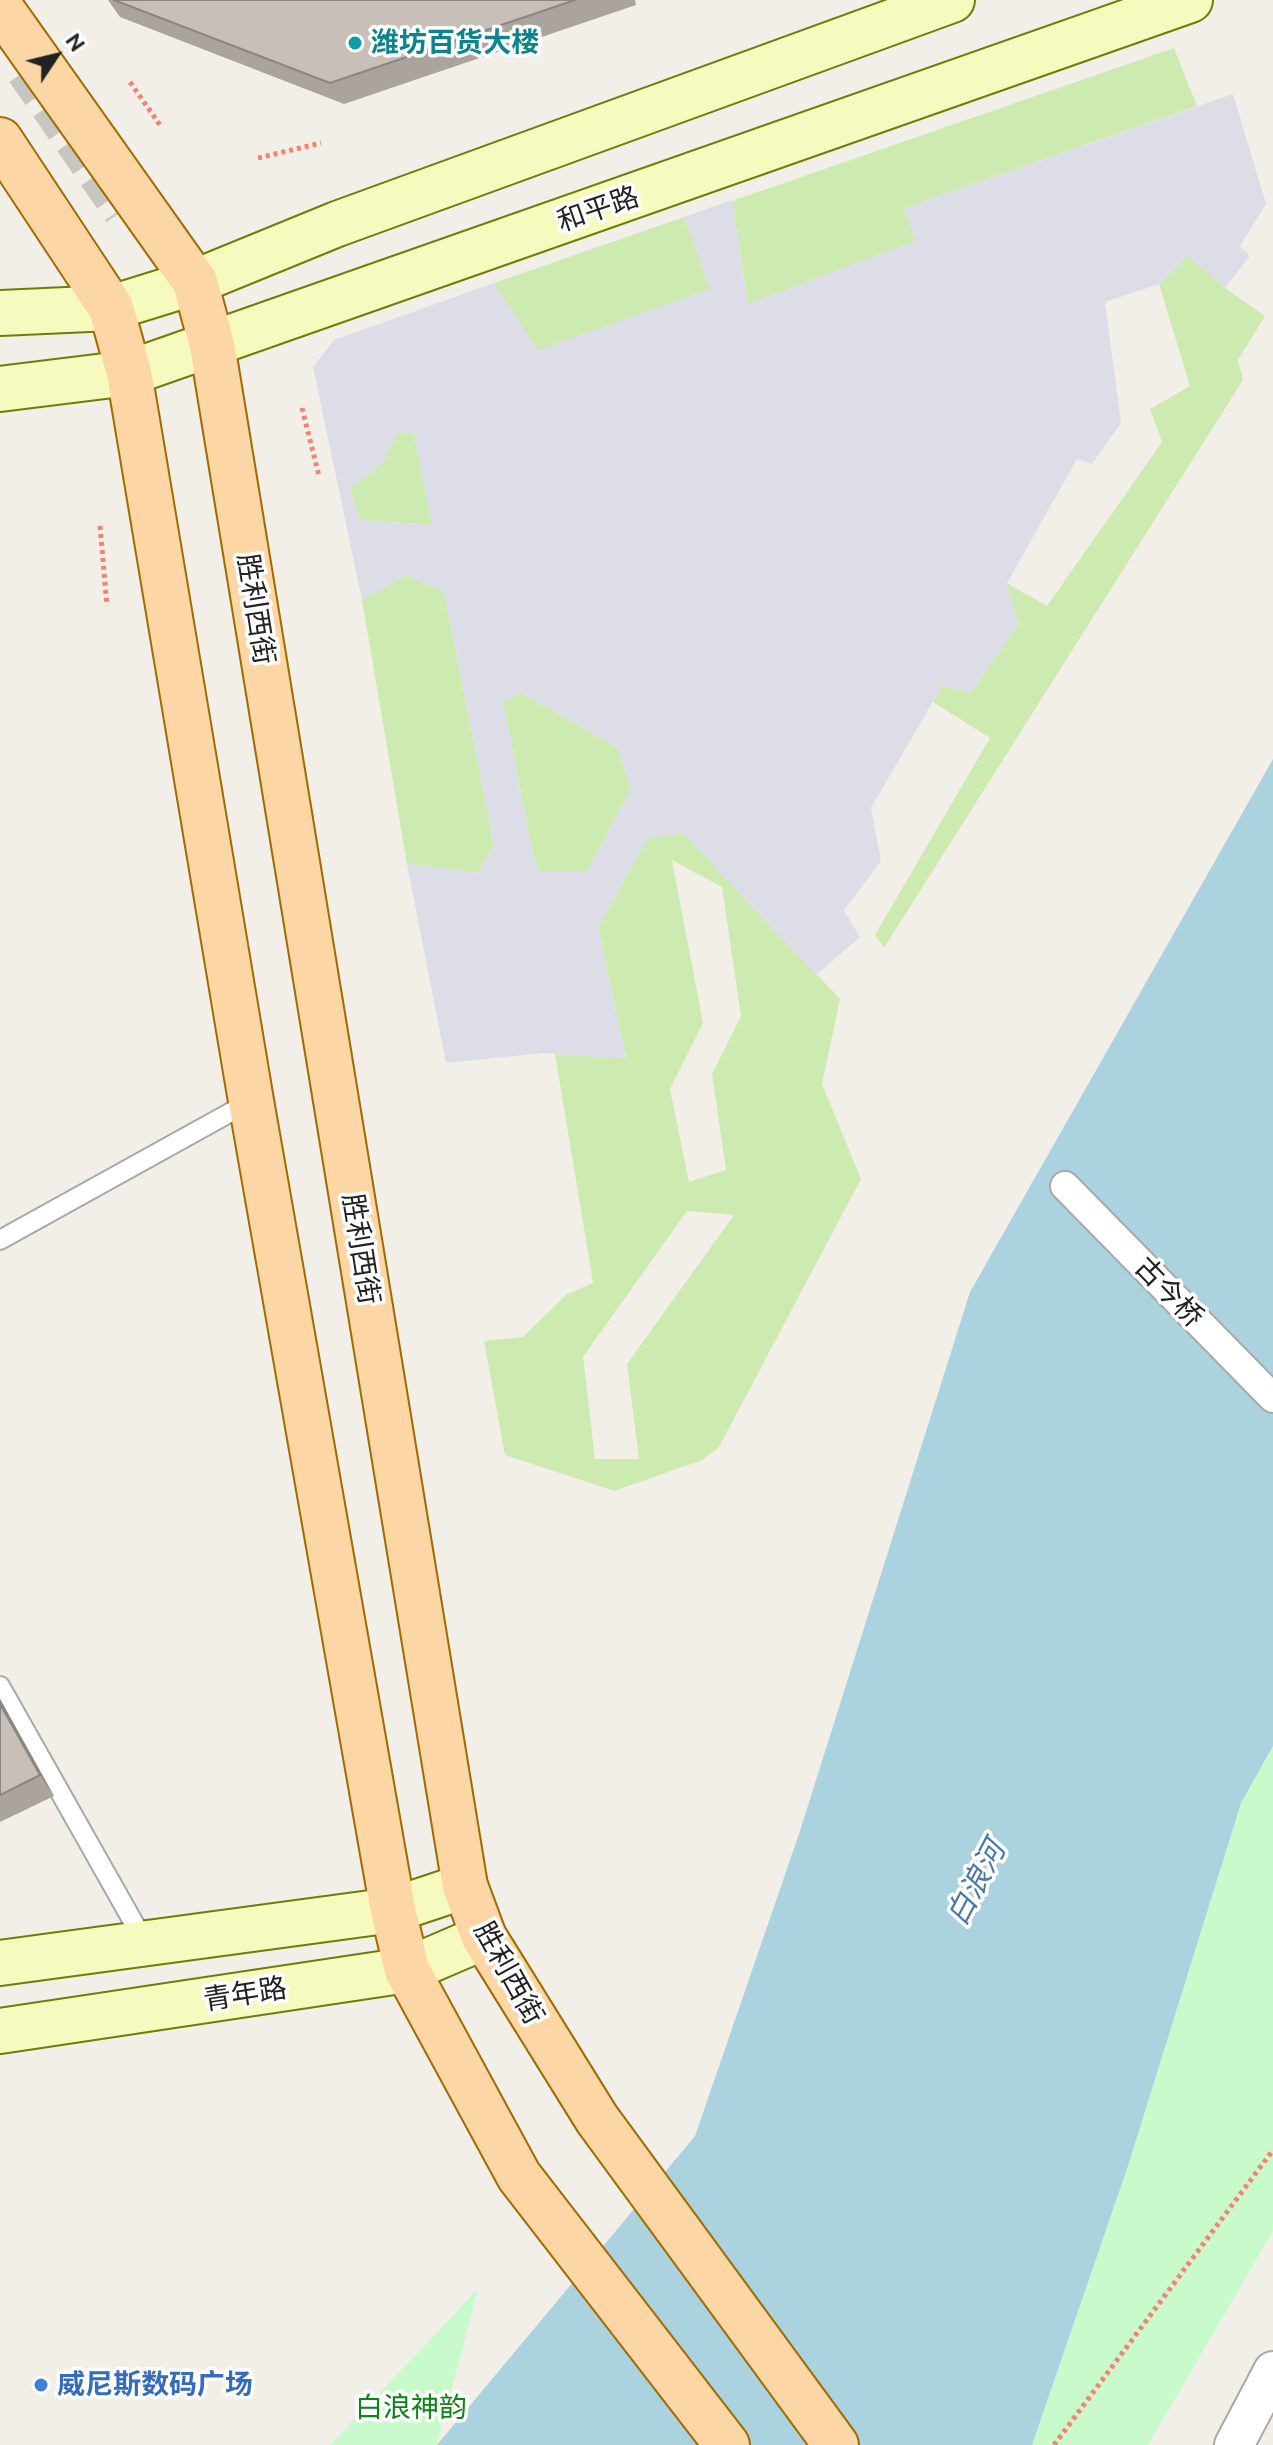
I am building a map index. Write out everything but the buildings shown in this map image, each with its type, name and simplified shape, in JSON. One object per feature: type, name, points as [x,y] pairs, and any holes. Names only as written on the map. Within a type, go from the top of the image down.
[{"type":"main road","points":[[0,313],[111,308],[195,282],[352,219],[952,0]]},
{"type":"main road","name":"和平路","points":[[0,389],[129,373],[1190,0]]},
{"type":"main road","name":"胜利西街","points":[[0,7],[195,282],[212,345],[465,1886],[484,1937],[597,2119],[836,2445]]},
{"type":"main road","points":[[0,140],[111,308],[129,373],[251,1101],[393,1910],[407,1970],[519,2176],[727,2445]]},
{"type":"main road","points":[[0,1963],[147,1946],[393,1910],[465,1886]]},
{"type":"main road","name":"青年路","points":[[0,2031],[407,1970],[484,1937]]},
{"type":"street","name":"古今桥","points":[[1065,1186],[1273,1398]]},
{"type":"street","points":[[1234,2445],[1273,2371]]},
{"type":"lane","points":[[0,1240],[251,1101]]},
{"type":"lane","points":[[0,1686],[147,1946]]},
{"type":"path","points":[[130,82],[162,128]]},
{"type":"path","points":[[258,158],[321,143]]},
{"type":"path","points":[[302,408],[319,476]]},
{"type":"path","points":[[100,526],[107,606]]},
{"type":"path","points":[[1054,2445],[1273,2150]]},
{"type":"green space","points":[[1174,48],[1197,106],[904,208],[916,241],[748,304],[732,201]]},
{"type":"green space","points":[[684,217],[711,289],[537,351],[494,283]]},
{"type":"green space","points":[[1188,255],[1225,288],[1265,316],[1238,360],[1243,380],[884,948],[875,935],[990,738],[933,702],[942,686],[971,692],[1018,625],[1007,583],[1047,606],[1162,442],[1150,409],[1190,386],[1159,284]]},
{"type":"green space","points":[[397,433],[414,433],[433,525],[359,520],[350,488],[383,463]]},
{"type":"green space","points":[[406,575],[444,591],[494,845],[478,873],[407,864],[362,600]]},
{"type":"green space","points":[[520,692],[618,748],[631,789],[587,872],[540,872],[534,859],[503,702]]},
{"type":"green space","points":[[683,833],[840,999],[822,1084],[861,1179],[719,1447],[702,1460],[614,1491],[505,1455],[484,1341],[523,1337],[566,1295],[593,1283],[555,1054],[626,1058],[598,928],[647,839]],"holes":[[[672,860],[722,887],[741,1016],[712,1074],[726,1170],[689,1182],[670,1089],[703,1023]],[[687,1211],[734,1215],[627,1364],[639,1459],[595,1459],[583,1357]]]},
{"type":"green space","points":[[1273,1746],[1273,2231],[1148,2445],[1032,2445],[1128,2166],[1241,1803]]},
{"type":"green space","name":"白浪神韵","points":[[478,2289],[437,2445],[330,2445]]},
{"type":"shaded area","points":[[1233,94],[1266,204],[1240,246],[1250,256],[1225,288],[1188,256],[1159,284],[1105,302],[1121,423],[1092,464],[1077,459],[1007,583],[1018,625],[971,692],[942,686],[871,808],[881,861],[844,910],[860,937],[816,975],[683,833],[647,839],[598,928],[626,1059],[543,1053],[446,1063],[407,864],[478,873],[494,845],[444,591],[406,575],[362,600],[313,367],[334,340],[494,283],[538,350],[710,289],[684,217],[732,200],[748,304],[915,241],[904,208]],"holes":[[[397,433],[414,433],[432,525],[359,520],[350,488],[383,463]],[[520,692],[618,748],[631,789],[587,872],[540,872],[534,859],[503,702]]]},
{"type":"water","name":"白浪河","points":[[1273,759],[1273,1746],[1241,1803],[1128,2166],[1032,2445],[437,2445],[695,2136],[799,1834],[970,1292]]},
{"type":"tunnel","points":[[21,74],[118,214]]},
{"type":"place","name":"潍坊百货大楼","points":[[355,43]]},
{"type":"place","name":"威尼斯数码广场","points":[[41,2385]]}]
